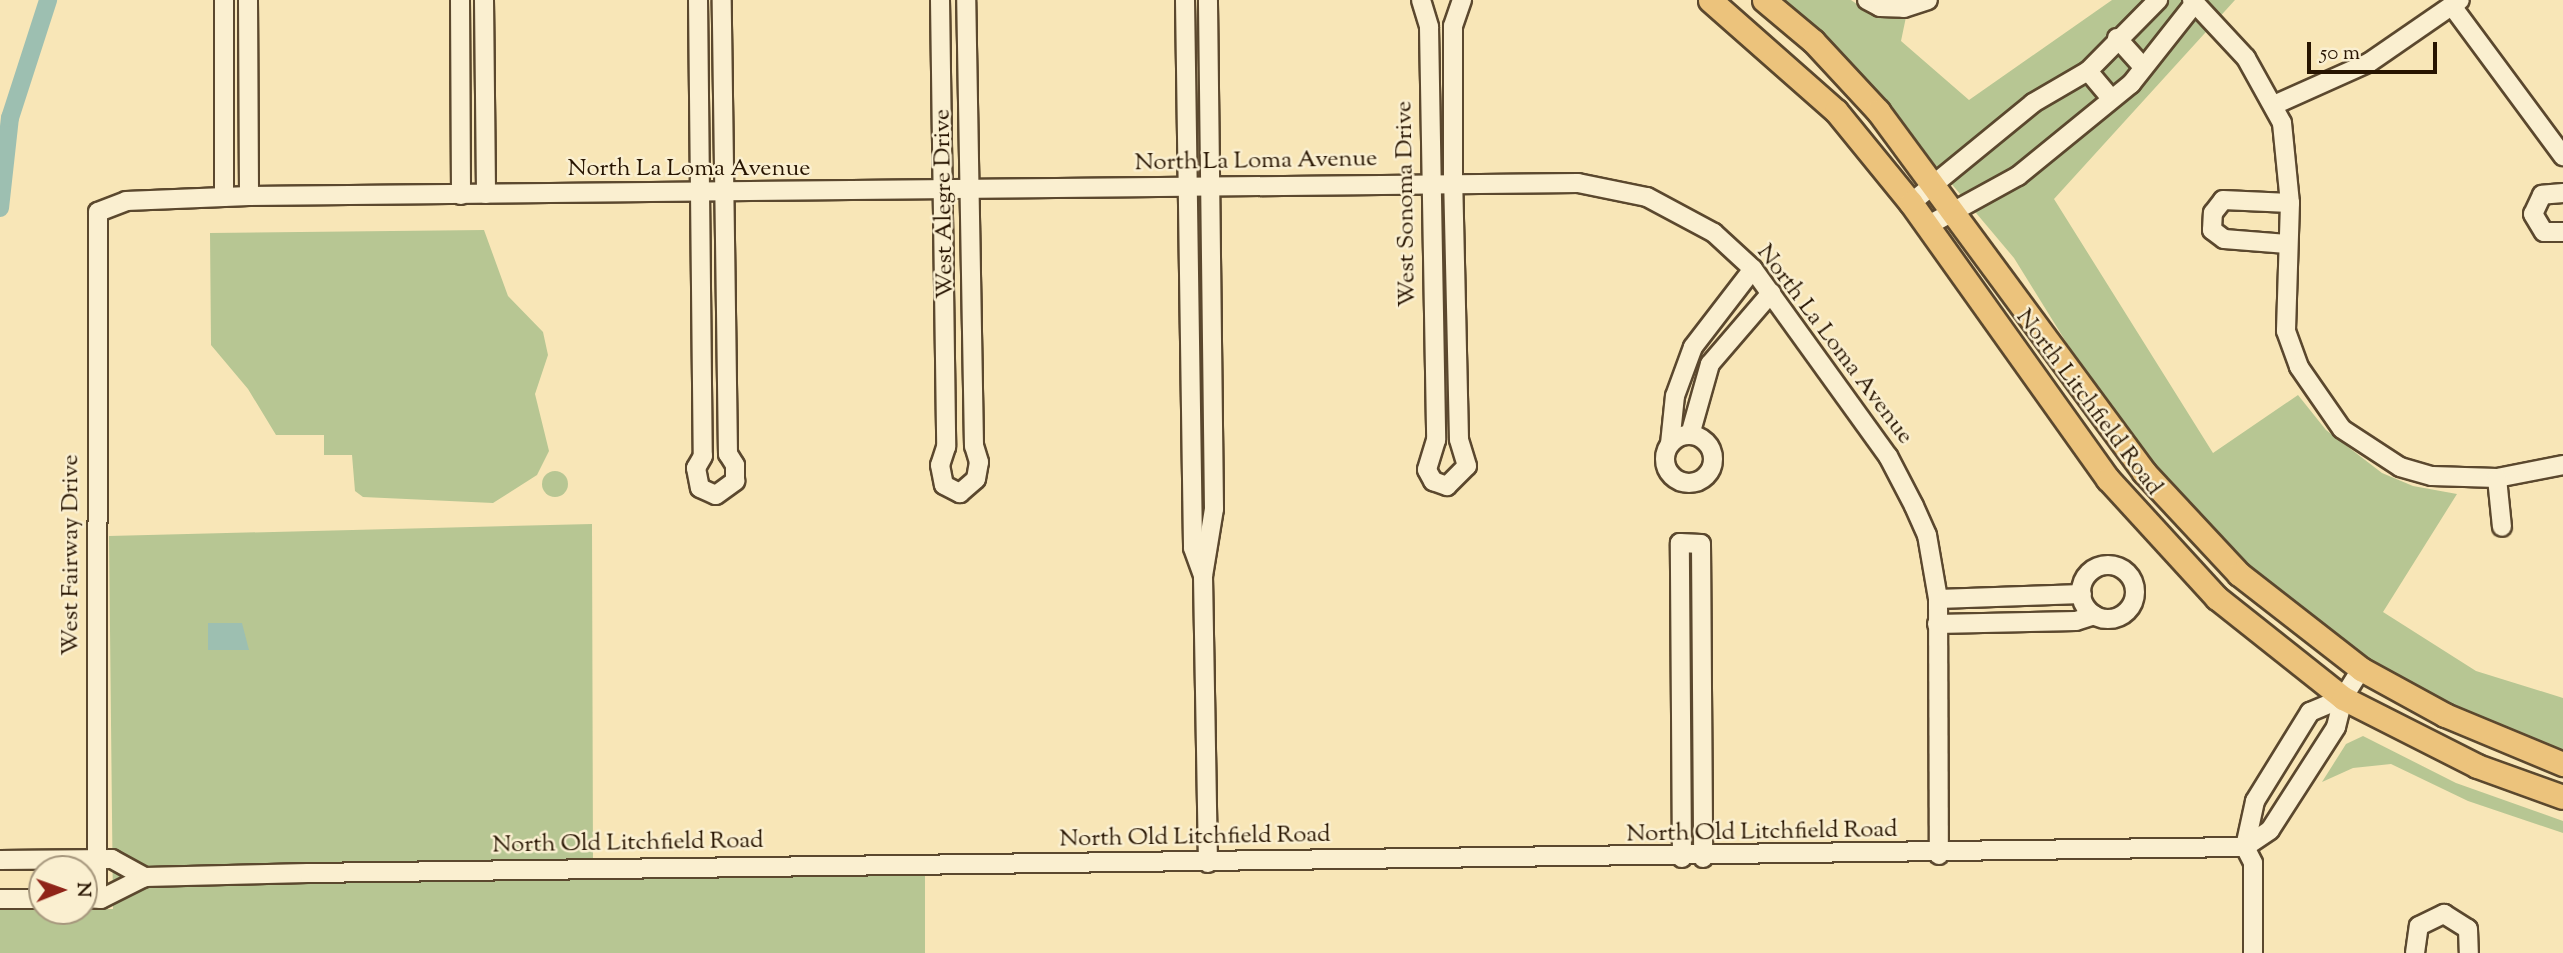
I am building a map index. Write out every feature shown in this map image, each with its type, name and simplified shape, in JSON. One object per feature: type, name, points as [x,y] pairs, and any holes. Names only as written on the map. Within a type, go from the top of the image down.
[{"type":"main road","name":"North Litchfield Road","points":[[1710,0],[1836,111],[1911,203],[2126,502],[2217,598],[2343,698],[2477,766],[2563,797]]},
{"type":"main road","name":"North Litchfield Road","points":[[1764,0],[1863,95],[1956,213],[2164,496],[2239,574],[2361,668],[2445,715],[2563,764]]},
{"type":"street","points":[[224,0],[224,197]]},
{"type":"street","points":[[248,0],[249,196]]},
{"type":"street","points":[[460,0],[461,195]]},
{"type":"street","points":[[484,0],[486,194]]},
{"type":"street","points":[[698,0],[703,456],[696,468],[700,488],[716,495],[735,481],[728,454],[722,0]]},
{"type":"street","name":"West Alegre Drive","points":[[940,0],[946,346],[946,447],[940,465],[944,485],[960,493],[976,480],[979,462],[974,446],[966,0]]},
{"type":"street","points":[[1185,0],[1193,548],[1203,576]]},
{"type":"street","points":[[1208,0],[1213,367],[1213,509],[1203,576],[1208,863]]},
{"type":"street","name":"West Sonoma Drive","points":[[1421,0],[1429,27],[1436,440],[1427,470],[1433,481],[1447,486],[1467,466],[1459,439],[1453,184],[1453,26],[1462,0]]},
{"type":"street","points":[[1867,0],[1880,7],[1903,8],[1928,0]]},
{"type":"street","points":[[1911,203],[2033,103],[2088,71],[2117,38],[2158,0]]},
{"type":"street","points":[[1927,226],[1956,213],[2018,176],[2131,84],[2141,65],[2194,2],[2246,58],[2274,105],[2287,150],[2290,203],[2286,331],[2299,368],[2342,429],[2400,467],[2443,478],[2497,478],[2563,466]]},
{"type":"street","points":[[2274,105],[2370,62],[2456,3],[2563,156]]},
{"type":"street","points":[[2117,38],[2141,65]]},
{"type":"street","points":[[941,64],[967,62]]},
{"type":"street","points":[[1185,63],[1209,62]]},
{"type":"street","points":[[1430,65],[1453,64]]},
{"type":"street","points":[[700,66],[723,65]]},
{"type":"street","points":[[2088,71],[2111,98]]},
{"type":"street","points":[[460,73],[485,73]]},
{"type":"street","points":[[224,78],[248,76]]},
{"type":"street","name":"North La Loma Avenue","points":[[98,212],[126,201],[249,196],[702,196],[1212,186],[1578,183],[1647,197],[1714,233],[1753,269],[1888,456],[1927,535],[1938,599],[1939,855]]},
{"type":"street","points":[[2563,193],[2542,195],[2533,214],[2544,232],[2563,232]]},
{"type":"street","points":[[2287,244],[2224,239],[2212,230],[2213,213],[2223,200],[2290,203]]},
{"type":"street","name":"West Fairway Drive","points":[[98,212],[98,867]]},
{"type":"street","points":[[1670,444],[1690,435],[1705,441],[1713,455],[1710,471],[1699,482],[1683,483],[1669,474],[1664,459],[1670,444],[1675,396],[1690,354],[1753,269]]},
{"type":"street","points":[[1690,435],[1710,364],[1771,293]]},
{"type":"street","name":"West Sonoma Drive","points":[[1434,342],[1457,341]]},
{"type":"street","points":[[946,346],[972,346]]},
{"type":"street","points":[[703,351],[727,350]]},
{"type":"street","points":[[1690,354],[1710,364]]},
{"type":"street","points":[[1190,366],[1213,367]]},
{"type":"street","points":[[2497,478],[2502,527]]},
{"type":"street","points":[[1682,858],[1680,543],[1701,544],[1703,858]]},
{"type":"street","points":[[1937,624],[2076,621],[2094,615],[2112,619],[2127,611],[2135,595],[2131,578],[2117,567],[2100,567],[2086,577],[2081,594],[2094,615]]},
{"type":"street","points":[[1938,599],[2081,594]]},
{"type":"street","points":[[1680,635],[1702,635]]},
{"type":"street","points":[[2245,847],[2270,830],[2336,727],[2343,698],[2361,668]]},
{"type":"street","points":[[2253,953],[2253,863],[2245,847],[2255,801],[2311,712],[2343,698]]},
{"type":"street","points":[[1681,731],[1703,731]]},
{"type":"street","name":"North Old Litchfield Road","points":[[98,895],[145,877],[1939,855],[2245,847]]},
{"type":"street","name":"North Old Litchfield Road","points":[[0,860],[112,859],[145,877]]},
{"type":"street","points":[[0,899],[28,899]]},
{"type":"street","points":[[2415,953],[2419,926],[2444,914],[2462,922],[2472,951]]},
{"type":"green space","points":[[1777,0],[1851,0],[1867,11],[1906,17],[1901,41],[1969,100],[2112,0],[2235,0],[2054,199],[2213,453],[2298,395],[2326,430],[2382,473],[2413,486],[2457,494],[2383,612],[2476,671],[2563,698],[2563,753],[2419,690],[2333,636],[2229,550],[2170,487],[2089,379],[2014,258],[1902,125]]},
{"type":"green space","points":[[484,230],[508,296],[543,332],[548,355],[535,394],[549,451],[537,475],[493,503],[363,497],[355,491],[352,455],[324,455],[324,435],[276,435],[248,389],[211,345],[210,233]]},
{"type":"green space","points":[[555,471],[564,475],[568,484],[564,493],[555,497],[546,493],[542,484],[546,475]]},
{"type":"green space","points":[[592,524],[593,868],[925,866],[925,953],[0,953],[0,910],[28,910],[28,925],[98,925],[98,909],[113,909],[109,536]]},
{"type":"green space","points":[[2363,736],[2456,783],[2563,821],[2563,833],[2468,801],[2391,764],[2353,768],[2322,782],[2346,744]]},
{"type":"shaded area","points":[[208,623],[242,623],[249,650],[208,650]]},
{"type":"waterway","points":[[0,208],[10,118],[48,0]]}]
